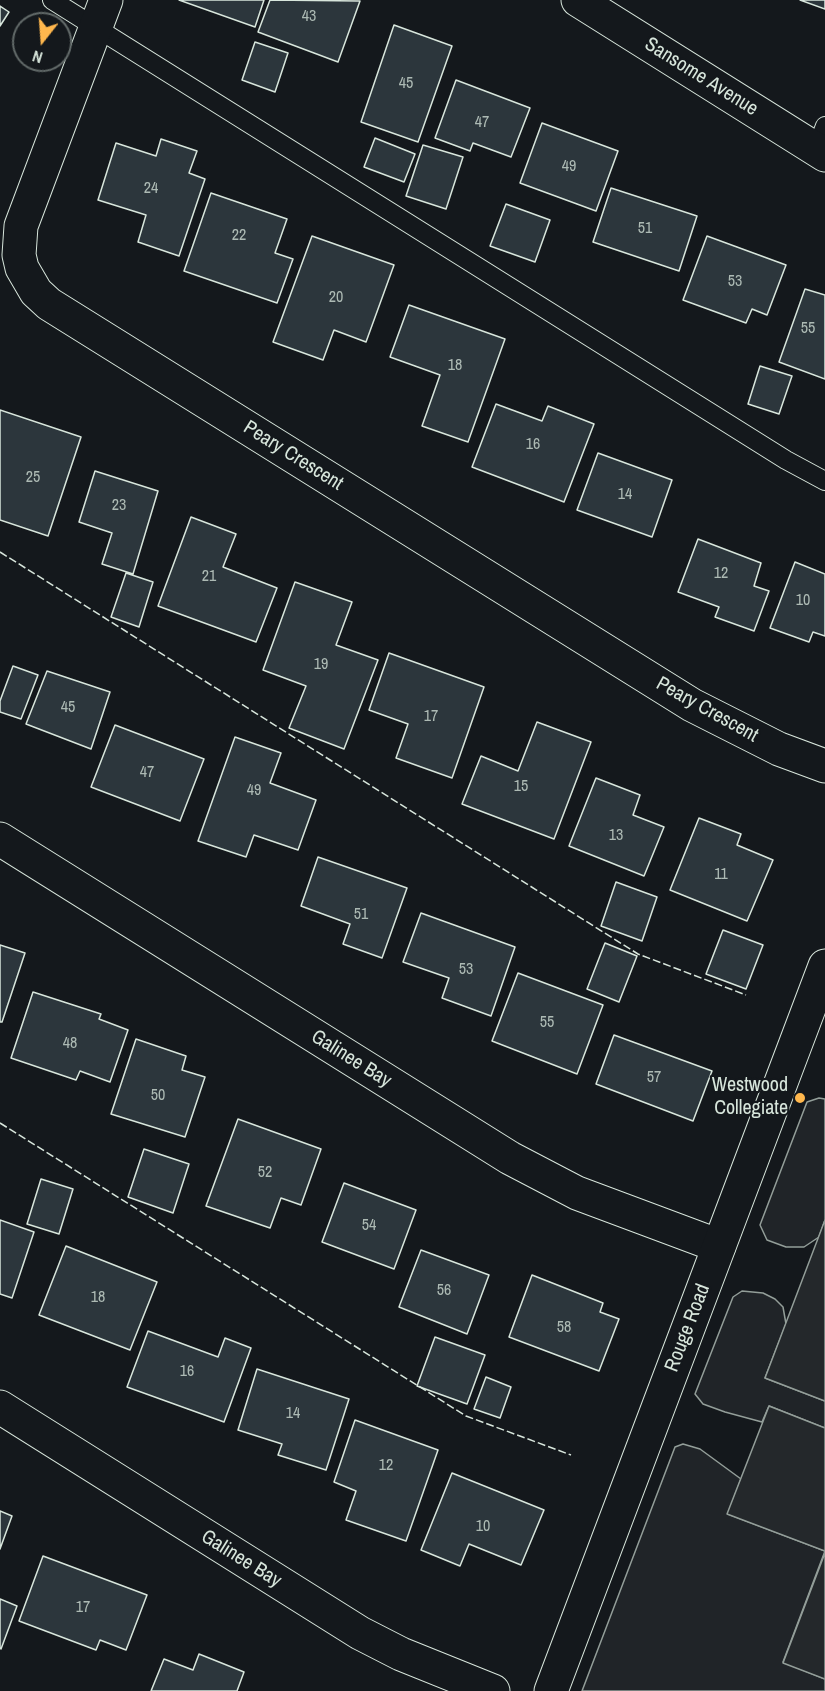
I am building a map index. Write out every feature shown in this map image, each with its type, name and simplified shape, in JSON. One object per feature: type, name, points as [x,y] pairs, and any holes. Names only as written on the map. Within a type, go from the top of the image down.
[{"type":"street","name":"Sansome Avenue","points":[[578,0],[822,144]]},
{"type":"street","name":"Peary Crescent","points":[[101,14],[21,226],[22,268],[36,292],[49,304],[692,705],[762,741],[825,766]]},
{"type":"street","name":"Galinee Bay","points":[[0,838],[510,1158],[577,1193],[719,1246]]},
{"type":"street","name":"Rouge Road","points":[[551,1691],[825,966]]},
{"type":"street","name":"Galinee Bay","points":[[0,1407],[360,1633],[401,1654],[492,1691]]},
{"type":"lane","points":[[52,0],[101,14],[786,460],[825,481]]},
{"type":"shaded area","points":[[819,1098],[825,1099],[825,1220],[819,1237],[804,1247],[786,1247],[767,1240],[760,1225],[807,1102]]},
{"type":"shaded area","points":[[825,1220],[825,1401],[765,1378]]},
{"type":"shaded area","points":[[742,1291],[763,1293],[775,1299],[783,1307],[786,1324],[765,1378],[825,1401],[825,1428],[769,1406],[762,1422],[703,1404],[695,1394],[733,1297]]},
{"type":"shaded area","points":[[769,1406],[825,1428],[825,1551],[727,1514]]},
{"type":"shaded area","points":[[683,1444],[700,1449],[741,1479],[728,1514],[825,1551],[783,1662],[825,1679],[825,1691],[582,1691],[675,1447]]},
{"type":"shaded area","points":[[825,1553],[825,1679],[783,1663]]},
{"type":"building","points":[[179,0],[264,0],[255,27]]},
{"type":"building","points":[[270,0],[360,1],[338,62],[258,32]]},
{"type":"building","points":[[800,0],[825,0],[825,9]]},
{"type":"building","points":[[0,6],[9,12],[0,26]]},
{"type":"building","points":[[394,25],[452,46],[418,142],[361,122]]},
{"type":"building","points":[[255,42],[288,53],[275,92],[242,80]]},
{"type":"building","points":[[456,80],[530,108],[511,157],[473,143],[470,151],[435,138]]},
{"type":"building","points":[[542,123],[618,151],[596,211],[520,183]]},
{"type":"building","points":[[375,138],[415,154],[404,182],[364,167]]},
{"type":"building","points":[[161,139],[197,151],[189,173],[205,179],[179,256],[138,242],[146,215],[98,200],[116,143],[156,156]]},
{"type":"building","points":[[423,145],[463,157],[446,209],[406,196]]},
{"type":"building","points":[[611,188],[697,216],[679,271],[593,242]]},
{"type":"building","points":[[211,193],[287,219],[275,253],[293,259],[277,303],[184,271]]},
{"type":"building","points":[[506,204],[550,220],[535,262],[490,246]]},
{"type":"building","points":[[312,236],[394,265],[366,342],[334,330],[323,360],[273,342]]},
{"type":"building","points":[[707,236],[786,265],[767,315],[752,309],[746,323],[683,300]]},
{"type":"building","points":[[805,289],[825,295],[825,379],[779,362]]},
{"type":"building","points":[[409,305],[505,339],[468,442],[422,426],[440,375],[390,357]]},
{"type":"building","points":[[760,366],[792,376],[779,414],[748,404]]},
{"type":"building","points":[[496,404],[542,421],[548,406],[594,424],[564,502],[472,467]]},
{"type":"building","points":[[0,410],[81,437],[48,536],[0,520]]},
{"type":"building","points":[[598,453],[672,480],[652,537],[577,510]]},
{"type":"building","points":[[95,471],[158,491],[133,574],[102,564],[112,533],[79,522]]},
{"type":"building","points":[[191,517],[236,534],[223,567],[277,588],[256,642],[158,606]]},
{"type":"building","points":[[698,539],[761,563],[754,586],[769,591],[754,631],[715,617],[719,607],[678,592]]},
{"type":"building","points":[[795,562],[825,574],[825,636],[813,632],[809,642],[770,628]]},
{"type":"building","points":[[126,573],[153,582],[139,627],[111,617]]},
{"type":"building","points":[[295,582],[352,602],[336,645],[378,660],[344,749],[289,728],[306,686],[263,670]]},
{"type":"building","points":[[389,653],[484,687],[452,778],[396,758],[408,724],[369,710]]},
{"type":"building","points":[[13,666],[38,675],[21,719],[0,712],[0,701]]},
{"type":"building","points":[[47,671],[110,692],[91,749],[26,724]]},
{"type":"building","points":[[537,722],[591,742],[554,839],[462,804],[481,756],[518,771]]},
{"type":"building","points":[[115,725],[204,759],[180,821],[91,787]]},
{"type":"building","points":[[235,737],[281,753],[270,783],[316,800],[298,850],[254,835],[246,857],[198,841]]},
{"type":"building","points":[[596,778],[640,795],[633,815],[664,827],[644,876],[569,846]]},
{"type":"building","points":[[699,818],[741,834],[737,845],[773,860],[747,921],[670,890]]},
{"type":"building","points":[[318,857],[407,888],[382,958],[343,944],[350,924],[301,906]]},
{"type":"building","points":[[616,882],[657,897],[642,941],[601,926]]},
{"type":"building","points":[[421,913],[515,947],[491,1016],[442,998],[449,978],[403,962]]},
{"type":"building","points":[[723,930],[763,945],[746,989],[706,974]]},
{"type":"building","points":[[605,943],[637,956],[619,1002],[587,989]]},
{"type":"building","points":[[0,945],[25,953],[2,1022],[0,1022]]},
{"type":"building","points":[[518,973],[603,1005],[577,1074],[492,1041]]},
{"type":"building","points":[[33,992],[101,1014],[99,1019],[128,1030],[110,1082],[80,1071],[76,1080],[11,1058]]},
{"type":"building","points":[[614,1035],[712,1071],[693,1121],[596,1084]]},
{"type":"building","points":[[136,1039],[186,1056],[182,1070],[205,1077],[185,1137],[111,1114]]},
{"type":"building","points":[[238,1119],[321,1149],[301,1205],[281,1198],[270,1228],[206,1206]]},
{"type":"building","points":[[144,1149],[189,1164],[173,1213],[128,1197]]},
{"type":"building","points":[[41,1179],[73,1189],[59,1234],[27,1224]]},
{"type":"building","points":[[344,1183],[416,1210],[394,1269],[322,1242]]},
{"type":"building","points":[[0,1220],[34,1232],[12,1298],[0,1294]]},
{"type":"building","points":[[66,1246],[157,1282],[130,1350],[39,1315]]},
{"type":"building","points":[[421,1250],[489,1275],[467,1334],[399,1307]]},
{"type":"building","points":[[532,1275],[603,1303],[600,1312],[619,1319],[599,1371],[509,1337]]},
{"type":"building","points":[[148,1331],[218,1357],[225,1338],[251,1348],[224,1422],[127,1387]]},
{"type":"building","points":[[435,1337],[485,1355],[467,1404],[417,1386]]},
{"type":"building","points":[[257,1369],[349,1399],[326,1470],[278,1455],[282,1444],[238,1430]]},
{"type":"building","points":[[486,1377],[511,1387],[500,1418],[474,1409]]},
{"type":"building","points":[[355,1420],[438,1450],[406,1541],[346,1520],[356,1491],[334,1482]]},
{"type":"building","points":[[452,1473],[544,1510],[521,1565],[469,1544],[460,1566],[421,1550]]},
{"type":"building","points":[[0,1511],[12,1516],[0,1549]]},
{"type":"building","points":[[43,1556],[147,1595],[126,1650],[100,1640],[96,1650],[19,1621]]},
{"type":"building","points":[[0,1599],[17,1606],[1,1649],[0,1648]]},
{"type":"building","points":[[199,1654],[244,1672],[237,1691],[151,1691],[164,1659],[193,1670]]},
{"type":"fence","points":[[0,552],[638,954],[746,995]]},
{"type":"fence","points":[[0,1123],[466,1416],[571,1455]]},
{"type":"place","name":"Westwood Collegiate","points":[[800,1098]]}]
